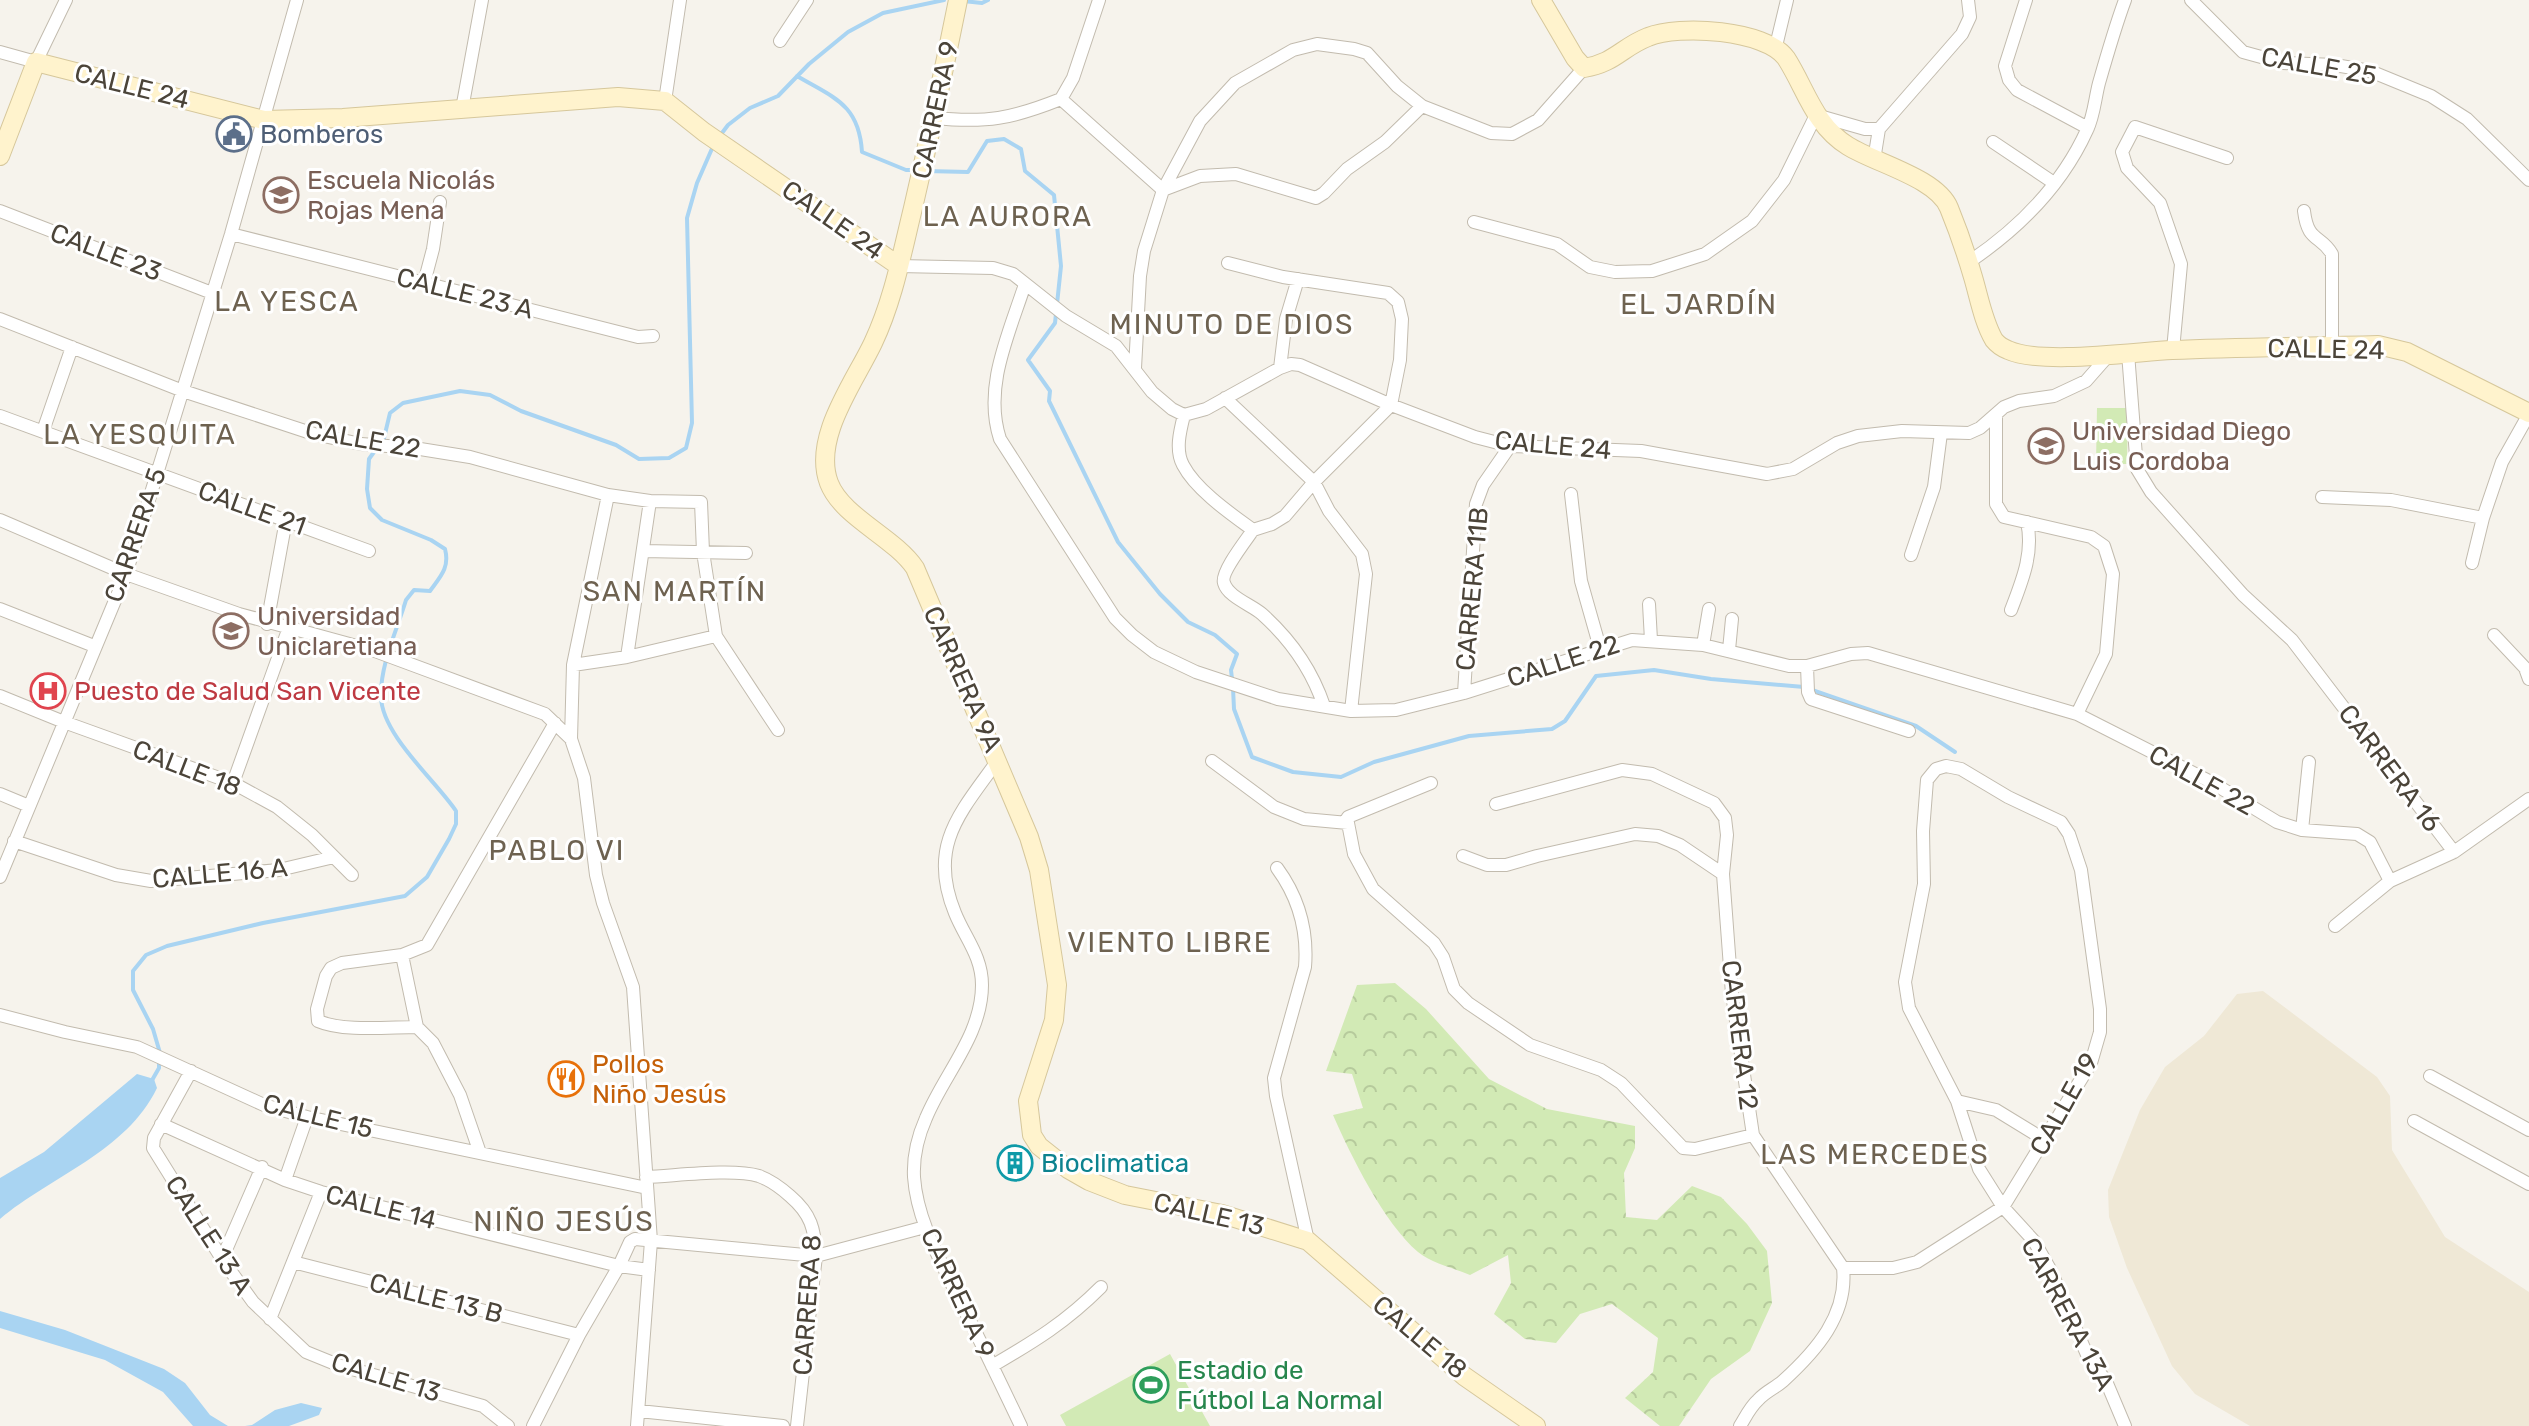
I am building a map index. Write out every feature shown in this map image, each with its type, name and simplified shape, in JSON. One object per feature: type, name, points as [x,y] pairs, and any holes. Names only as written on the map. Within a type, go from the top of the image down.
[{"type":"street","points":[[0,156],[36,62],[66,0]]},
{"type":"street","name":"CARRERA 5","points":[[1,869],[126,574],[231,234],[297,0]]},
{"type":"street","points":[[462,109],[482,0]]},
{"type":"street","points":[[665,101],[680,0]]},
{"type":"street","points":[[780,41],[807,0]]},
{"type":"street","points":[[934,118],[972,122],[998,120],[1061,99],[1073,78],[1099,0]]},
{"type":"street","points":[[1541,0],[1584,68]]},
{"type":"street","points":[[1776,46],[1787,0]]},
{"type":"street","points":[[1874,160],[1879,129],[1962,34],[1970,17],[1968,0]]},
{"type":"street","points":[[2026,0],[2005,66],[2009,80],[2017,90],[2088,128]]},
{"type":"street","points":[[1135,368],[1140,276],[1144,251],[1163,190],[1200,121],[1235,83],[1293,50],[1317,44],[1367,53],[1397,86],[1422,106],[1491,133],[1512,134],[1538,120],[1584,68],[1602,65],[1648,37],[1676,30],[1738,34],[1776,46],[1816,115],[1834,138],[1927,183],[1948,203],[1969,262],[1994,245],[2031,211],[2054,183],[2088,128],[2125,0]]},
{"type":"street","name":"CALLE 25","points":[[2191,0],[2243,52],[2283,63],[2335,65],[2370,71],[2431,96],[2467,119],[2529,180]]},
{"type":"street","name":"CARRERA 9","points":[[899,266],[957,5]]},
{"type":"street","name":"CALLE 24","points":[[0,52],[264,120],[343,118],[618,97],[665,101],[704,132],[899,266],[993,268],[1013,274],[1066,316],[1116,346],[1152,392],[1184,415]]},
{"type":"street","points":[[1061,99],[1163,190]]},
{"type":"street","points":[[1163,190],[1200,176],[1236,174],[1301,195],[1320,196],[1347,169],[1385,142],[1422,106]]},
{"type":"street","points":[[1816,115],[1865,129],[1879,129]]},
{"type":"street","points":[[1474,222],[1557,244],[1590,267],[1615,272],[1652,271],[1705,254],[1752,221],[1784,180],[1816,115]]},
{"type":"street","points":[[2173,350],[2181,264],[2160,203],[2127,168],[2122,152],[2135,127],[2227,158]]},
{"type":"street","points":[[1993,142],[2054,183]]},
{"type":"street","points":[[424,283],[440,202]]},
{"type":"street","name":"CALLE 23","points":[[0,211],[212,293]]},
{"type":"street","points":[[2304,211],[2305,225],[2311,236],[2328,247],[2332,254],[2332,346]]},
{"type":"street","name":"CALLE 23 A","points":[[231,234],[638,337],[653,336]]},
{"type":"street","name":"CALLE 24","points":[[1969,262],[1987,327],[1997,344],[2011,352],[2108,356],[2173,350],[2378,345],[2407,352],[2529,413]]},
{"type":"street","points":[[1228,263],[1298,279],[1378,290],[1388,293],[1398,302],[1403,329],[1391,405],[1314,482],[1285,516],[1253,530],[1224,577],[1224,584],[1230,592],[1264,615],[1306,664],[1324,706]]},
{"type":"street","name":"CARRERA 9A","points":[[899,266],[875,338],[827,435],[823,460],[829,486],[846,506],[900,550],[915,568],[1021,814],[1039,870],[1057,985],[1054,1020],[1028,1101],[1032,1135]]},
{"type":"street","points":[[1253,530],[1221,506],[1182,464],[1179,446],[1184,415],[1206,409],[1280,368],[1286,319],[1298,279]]},
{"type":"street","name":"CALLE 22","points":[[1025,284],[997,371],[994,402],[1000,439],[1115,618],[1132,635],[1170,662],[1278,699],[1351,711],[1396,710],[1464,693],[1632,640],[1703,645],[1789,666],[1807,666],[1851,654],[1868,653],[2077,714],[2211,782],[2277,822],[2302,830],[2357,834],[2370,842],[2390,881]]},
{"type":"street","name":"CALLE 22","points":[[0,319],[183,391],[314,434],[361,444],[470,457],[608,495],[650,501],[701,502],[703,552]]},
{"type":"street","points":[[43,431],[72,347]]},
{"type":"street","name":"CARRERA 16","points":[[2128,353],[2137,469],[2151,492],[2243,595],[2292,640],[2454,852]]},
{"type":"street","name":"CALLE 24","points":[[1280,368],[1291,364],[1309,367],[1391,405],[1475,437],[1510,446],[1641,451],[1767,474],[1793,469],[1837,443],[1858,436],[1902,431],[1969,433],[1996,416],[2004,407],[2019,401],[2054,396],[2086,381],[2108,356]]},
{"type":"street","points":[[1225,398],[1314,482],[1329,511],[1362,554],[1366,574],[1351,711]]},
{"type":"street","points":[[2472,563],[2502,462],[2529,413]]},
{"type":"street","name":"CALLE 21","points":[[0,416],[369,551]]},
{"type":"street","points":[[1996,416],[1996,504],[2004,517],[2091,537],[2104,546],[2113,574],[2106,654],[2077,714]]},
{"type":"street","points":[[1911,555],[1934,487],[1941,433]]},
{"type":"street","name":"CARRERA 11B","points":[[1464,693],[1476,504],[1483,485],[1510,446]]},
{"type":"street","points":[[1571,494],[1581,581],[1600,648]]},
{"type":"street","points":[[608,495],[573,665],[571,739],[584,778],[596,875],[633,987],[651,1241],[637,1426]]},
{"type":"street","points":[[2322,497],[2391,500],[2483,518]]},
{"type":"street","points":[[627,657],[650,501]]},
{"type":"street","points":[[0,520],[126,574],[267,624],[375,651],[545,714],[571,739]]},
{"type":"street","points":[[267,624],[286,520]]},
{"type":"street","points":[[2011,610],[2032,540],[2027,522]]},
{"type":"street","points":[[643,551],[746,553]]},
{"type":"street","points":[[703,552],[716,636],[778,730]]},
{"type":"street","points":[[1649,604],[1651,640]]},
{"type":"street","points":[[0,609],[94,646]]},
{"type":"street","points":[[1703,645],[1709,609]]},
{"type":"street","points":[[1729,650],[1732,619]]},
{"type":"street","points":[[233,783],[288,630]]},
{"type":"street","points":[[2494,635],[2525,668],[2529,679]]},
{"type":"street","points":[[573,665],[627,657],[716,636]]},
{"type":"street","points":[[1807,666],[1811,699],[1909,731]]},
{"type":"street","name":"CALLE 18","points":[[0,696],[233,783],[277,807],[312,835],[352,875]]},
{"type":"street","points":[[417,1027],[328,1025],[316,1018],[326,976],[331,968],[342,963],[402,955],[427,945],[555,723]]},
{"type":"street","name":"CARRERA 9","points":[[998,760],[953,825],[944,862],[945,879],[955,913],[979,958],[982,987],[975,1026],[926,1118],[914,1155],[914,1179],[925,1227],[1021,1426]]},
{"type":"street","points":[[1212,761],[1274,807],[1304,819],[1342,822],[1350,826],[1354,854],[1373,889],[1434,943],[1443,957],[1454,989],[1468,1003],[1530,1045],[1601,1070],[1621,1083],[1683,1148],[1695,1149],[1753,1135]]},
{"type":"street","points":[[2302,830],[2309,762]]},
{"type":"street","name":"CALLE 19","points":[[1843,1268],[1893,1268],[1917,1262],[2003,1207],[2091,1063],[2100,1032],[2100,1009],[2081,870],[2069,834],[2061,822],[2008,797],[1961,769],[1946,766],[1936,769]]},
{"type":"street","name":"CARRERA 13A","points":[[1936,769],[1927,780],[1923,831],[1924,884],[1905,982],[1909,1008],[1957,1101],[1979,1169],[2003,1207],[2034,1241],[2051,1271],[2074,1329],[2088,1357],[2106,1381],[2125,1426]]},
{"type":"street","name":"CARRERA 12","points":[[1496,804],[1622,770],[1652,774],[1714,803],[1725,818],[1727,835],[1723,874],[1732,994],[1753,1135],[1843,1268]]},
{"type":"street","points":[[1342,822],[1431,783]]},
{"type":"street","points":[[0,794],[29,806]]},
{"type":"street","points":[[2335,926],[2390,881],[2454,852],[2529,799]]},
{"type":"street","points":[[1463,856],[1487,865],[1506,865],[1635,834],[1658,836],[1680,845],[1723,874]]},
{"type":"street","name":"CALLE 16 A","points":[[14,841],[116,875],[151,881],[279,870],[334,857]]},
{"type":"street","points":[[1277,868],[1291,887],[1299,908],[1306,951],[1305,967],[1274,1078],[1308,1241]]},
{"type":"street","points":[[402,955],[417,1027],[433,1043],[454,1082],[480,1153]]},
{"type":"street","name":"CALLE 15","points":[[0,1015],[137,1047],[264,1105],[307,1117],[480,1153],[646,1182],[735,1173],[756,1175],[788,1194]]},
{"type":"street","points":[[161,1124],[191,1071]]},
{"type":"street","points":[[2430,1076],[2529,1130]]},
{"type":"street","points":[[1957,1101],[1996,1110],[2045,1140]]},
{"type":"street","points":[[285,1180],[307,1117]]},
{"type":"street","points":[[2414,1121],[2529,1184]]},
{"type":"street","name":"CALLE 13 A","points":[[161,1124],[153,1148],[222,1259],[253,1302],[270,1319]]},
{"type":"street","name":"CALLE 14","points":[[161,1124],[285,1180],[321,1192],[619,1266],[649,1270]]},
{"type":"street","name":"CALLE 13","points":[[1032,1135],[1049,1156],[1089,1181],[1125,1195],[1222,1214],[1308,1241]]},
{"type":"street","points":[[222,1259],[262,1167]]},
{"type":"street","points":[[270,1319],[321,1192]]},
{"type":"street","name":"CARRERA 8","points":[[788,1194],[806,1210],[813,1223],[816,1256],[797,1426]]},
{"type":"street","points":[[533,1426],[632,1240],[816,1256],[925,1227]]},
{"type":"street","name":"CALLE 18","points":[[1308,1241],[1464,1376],[1536,1426]]},
{"type":"street","name":"CALLE 13 B","points":[[293,1262],[579,1335]]},
{"type":"street","points":[[1740,1426],[1756,1401],[1782,1382],[1818,1348],[1839,1311],[1843,1268]]},
{"type":"street","points":[[992,1366],[1038,1340],[1071,1316],[1101,1287]]},
{"type":"street","name":"CALLE 13","points":[[270,1319],[306,1352],[338,1365],[483,1406],[508,1426]]},
{"type":"street","points":[[639,1411],[716,1422],[783,1426]]},
{"type":"shaded area","points":[[2263,991],[2377,1077],[2390,1096],[2392,1150],[2445,1237],[2529,1292],[2529,1426],[2250,1426],[2195,1394],[2172,1366],[2127,1268],[2109,1217],[2108,1190],[2140,1110],[2165,1067],[2204,1036],[2237,994]]},
{"type":"green space","points":[[2097,408],[2128,408],[2127,464],[2096,464]]},
{"type":"green space","points":[[1395,983],[1426,1009],[1489,1079],[1547,1109],[1635,1126],[1635,1148],[1624,1173],[1626,1217],[1657,1220],[1692,1186],[1721,1197],[1767,1251],[1772,1303],[1750,1351],[1711,1379],[1679,1426],[1660,1426],[1625,1398],[1653,1372],[1658,1338],[1612,1304],[1580,1314],[1556,1343],[1525,1339],[1494,1314],[1511,1283],[1508,1255],[1470,1275],[1443,1265],[1418,1252],[1381,1207],[1333,1115],[1363,1108],[1352,1074],[1326,1071],[1357,985]]},
{"type":"green space","name":"Estadio de Fútbol La Normal","points":[[1170,1354],[1210,1426],[1066,1426],[1060,1415]]},
{"type":"water","points":[[137,1074],[154,1079],[157,1088],[127,1129],[86,1161],[0,1219],[0,1178],[44,1152]]},
{"type":"water","points":[[0,1311],[65,1330],[164,1369],[185,1383],[210,1415],[228,1426],[193,1426],[163,1392],[105,1360],[0,1328]]},
{"type":"water","points":[[301,1403],[322,1408],[319,1415],[289,1426],[245,1426],[252,1425],[275,1410]]},
{"type":"waterway","points":[[719,137],[728,125],[750,108],[778,96],[809,64],[848,32],[883,13],[944,0]]},
{"type":"waterway","points":[[963,1],[982,3],[988,0]]},
{"type":"waterway","points":[[797,76],[833,97],[850,113],[856,123],[862,152],[906,170],[917,170]]},
{"type":"waterway","points":[[926,171],[968,172],[987,141],[1004,139],[1021,149],[1025,171],[1054,195],[1061,266],[1055,323],[1028,360],[1050,391],[1049,401],[1118,542],[1160,594],[1188,622],[1215,635],[1237,654],[1231,670],[1232,679]]},
{"type":"waterway","points":[[160,1053],[153,1029],[133,990],[133,971],[146,955],[167,946],[263,923],[405,896],[427,877],[456,824],[456,811],[390,727],[381,697],[386,660],[406,600],[414,590],[430,591],[446,562],[445,549],[382,520],[370,508],[367,489],[369,459],[384,438],[390,413],[403,403],[460,391],[490,395],[521,411],[616,445],[639,459],[669,458],[686,448],[692,423],[687,218],[697,183],[714,144]]},
{"type":"waterway","points":[[1233,688],[1234,709],[1252,757],[1293,772],[1341,777],[1374,762],[1469,736],[1552,729],[1565,721],[1596,676],[1654,670],[1711,679],[1804,687]]},
{"type":"waterway","points":[[1812,690],[1916,726],[1955,752]]},
{"type":"waterway","points":[[151,1082],[159,1062]]},
{"type":"place","name":"Bomberos","points":[[234,134]]},
{"type":"place","name":"Escuela Nicolás Rojas Mena","points":[[281,195]]},
{"type":"place","name":"Universidad Diego Luis Cordoba","points":[[2046,446]]},
{"type":"place","name":"Universidad Uniclaretiana","points":[[231,631]]},
{"type":"place","name":"Puesto de Salud San Vicente","points":[[48,691]]},
{"type":"place","name":"Pollos Niño Jesús","points":[[566,1079]]},
{"type":"place","name":"Bioclimatica","points":[[1015,1163]]},
{"type":"place","name":"Estadio de Fútbol La Normal","points":[[1151,1385]]},
{"type":"district","name":"LA AURORA","points":[[1008,216]]},
{"type":"district","name":"LA YESCA","points":[[287,301]]},
{"type":"district","name":"EL JARDÍN","points":[[1699,304]]},
{"type":"district","name":"MINUTO DE DIOS","points":[[1232,324]]},
{"type":"district","name":"LA YESQUITA","points":[[140,434]]},
{"type":"district","name":"SAN MARTÍN","points":[[675,591]]},
{"type":"district","name":"PABLO VI","points":[[557,850]]},
{"type":"district","name":"VIENTO LIBRE","points":[[1170,942]]},
{"type":"district","name":"LAS MERCEDES","points":[[1875,1154]]},
{"type":"district","name":"NIÑO JESÚS","points":[[564,1221]]}]
